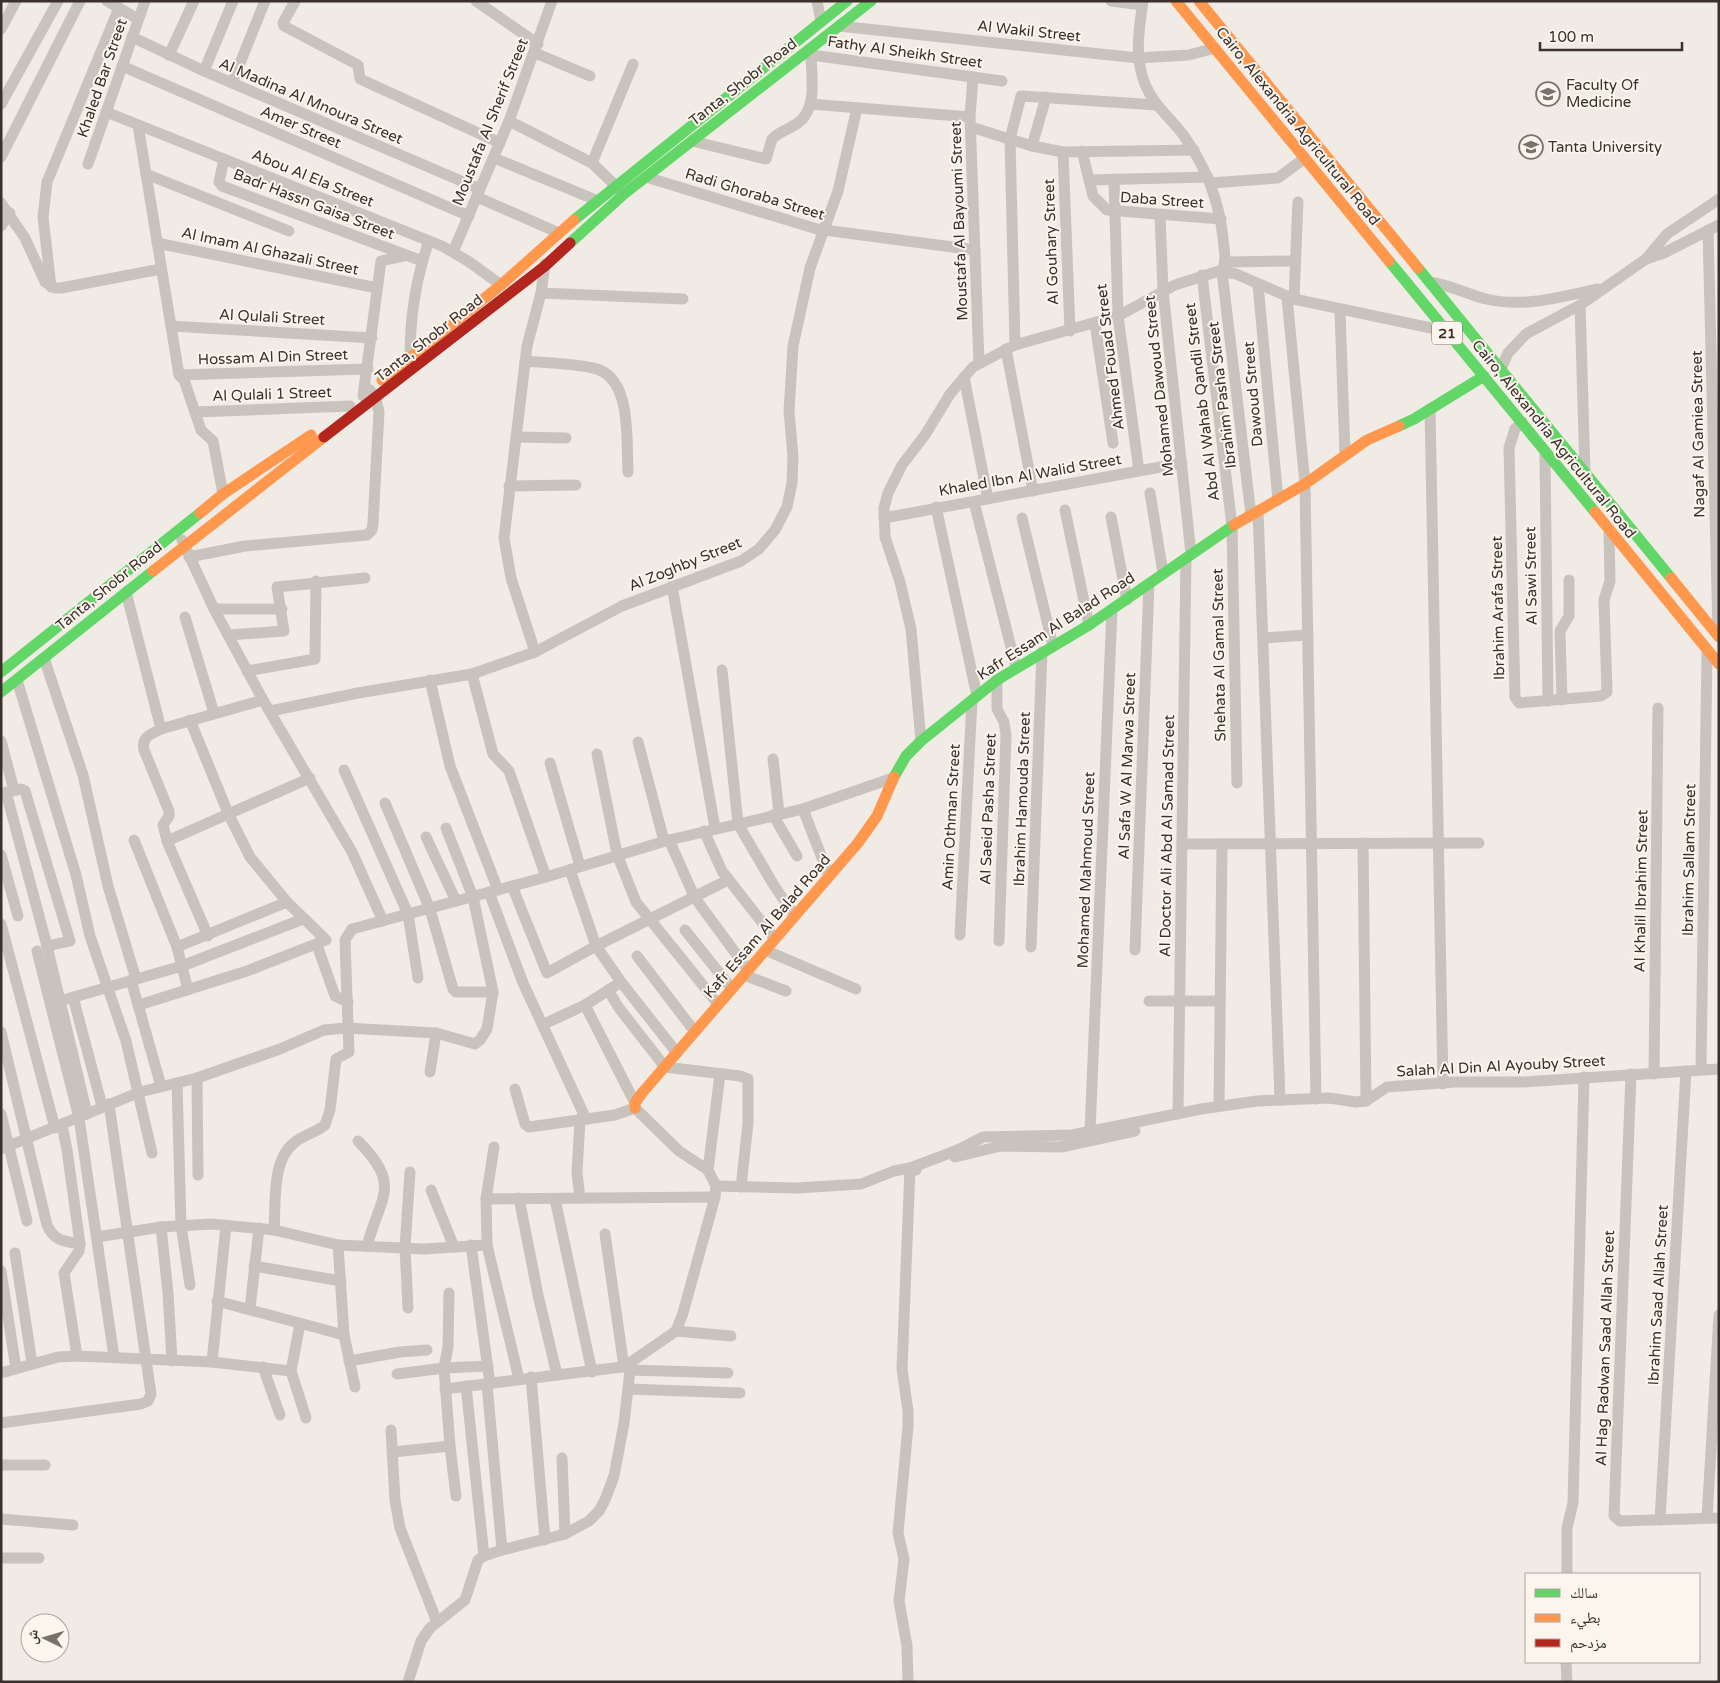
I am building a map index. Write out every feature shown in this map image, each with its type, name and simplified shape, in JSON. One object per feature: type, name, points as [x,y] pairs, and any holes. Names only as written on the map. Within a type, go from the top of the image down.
[{"type":"main road","name":"Tanta, Shobr Road","points":[[2,669],[178,532],[223,494],[279,458],[350,406],[370,395],[410,357],[501,285],[615,184],[848,1]]},
{"type":"main road","name":"Tanta, Shobr Road","points":[[1,692],[370,395],[545,266],[624,194],[809,52],[871,1]]},
{"type":"main road","name":"Cairo, Alexandria Agricultural Road","points":[[1176,1],[1719,664]]},
{"type":"main road","name":"Cairo, Alexandria Agricultural Road","points":[[1199,1],[1718,637]]},
{"type":"main road","points":[[804,36],[809,52]]},
{"type":"main road","points":[[1241,79],[1254,68]]},
{"type":"main road","points":[[1297,148],[1309,137]]},
{"type":"main road","name":"Kafr Essam Al Balad Road","points":[[635,1106],[718,1004],[868,830],[884,802],[893,778],[906,756],[921,741],[997,680],[1112,610],[1232,526],[1305,484],[1367,440],[1403,425],[1484,376]]},
{"type":"street","points":[[1,29],[16,1]]},
{"type":"street","points":[[1,104],[58,1]]},
{"type":"street","points":[[1,157],[80,1]]},
{"type":"street","points":[[107,1],[138,19]]},
{"type":"street","name":"Khaled Bar Street","points":[[88,164],[145,1]]},
{"type":"street","points":[[169,55],[194,1]]},
{"type":"street","points":[[204,71],[233,1]]},
{"type":"street","points":[[232,83],[265,1]]},
{"type":"street","points":[[295,1],[283,23],[287,28],[358,65],[360,79],[500,142]]},
{"type":"street","points":[[476,1],[536,48],[590,76]]},
{"type":"street","points":[[817,1],[821,22]]},
{"type":"street","points":[[1111,1],[1143,3]]},
{"type":"street","name":"Moustafa Al Sherif Street","points":[[453,252],[510,121],[550,3]]},
{"type":"street","name":"Ibrahim Pasha Street","points":[[1143,3],[1138,58],[1145,86],[1194,150],[1209,180],[1221,219],[1224,267],[1254,513],[1263,638],[1280,1100]]},
{"type":"street","points":[[51,287],[43,217],[47,182],[119,8]]},
{"type":"street","name":"Al Wakil Street","points":[[839,26],[1138,58],[1189,55],[1215,48]]},
{"type":"street","name":"Al Madina Al Mnoura Street","points":[[132,37],[479,193],[559,233]]},
{"type":"street","points":[[692,141],[766,159],[772,139],[800,122],[810,104],[809,52]]},
{"type":"street","name":"Fathy Al Sheikh Street","points":[[809,52],[1002,81]]},
{"type":"street","points":[[592,163],[633,64]]},
{"type":"street","name":"Amer Street","points":[[122,66],[469,216]]},
{"type":"street","name":"Moustafa Al Bayoumi Street","points":[[973,77],[970,122],[979,363]]},
{"type":"street","points":[[1032,491],[1011,347],[1010,139],[1021,96],[1046,96],[1158,105]]},
{"type":"street","points":[[1032,146],[1046,96]]},
{"type":"street","points":[[810,104],[970,122],[1010,139],[1032,146],[1063,152],[1194,150]]},
{"type":"street","name":"Al Zoghby Street","points":[[270,711],[430,680],[472,674],[535,652],[622,606],[741,561],[759,549],[775,530],[787,507],[792,474],[789,411],[793,346],[800,306],[838,191],[857,108]]},
{"type":"street","name":"Abou Al Ela Street","points":[[106,112],[429,241],[453,252],[501,285]]},
{"type":"street","points":[[510,121],[592,163],[624,194]]},
{"type":"street","points":[[138,124],[179,375],[184,380],[201,430],[213,441],[223,494]]},
{"type":"street","name":"Daba Street","points":[[1082,151],[1096,202],[1102,207],[1114,212],[1221,219]]},
{"type":"street","name":"Al Gouhary Street","points":[[1063,152],[1070,330]]},
{"type":"street","points":[[494,158],[596,200]]},
{"type":"street","points":[[1089,180],[1278,178],[1305,158]]},
{"type":"street","name":"Badr Hassn Gaisa Street","points":[[224,159],[219,182],[222,186],[422,261]]},
{"type":"street","points":[[146,174],[289,231]]},
{"type":"street","name":"Radi Ghoraba Street","points":[[646,177],[824,230],[975,250]]},
{"type":"street","name":"Ahmed Fouad Street","points":[[1114,179],[1118,316],[1139,471]]},
{"type":"street","points":[[1500,371],[1508,353],[1519,339],[1580,305],[1646,259],[1667,234],[1719,199]]},
{"type":"street","points":[[1298,202],[1295,261],[1290,298],[1305,484],[1316,1099]]},
{"type":"street","points":[[1,203],[10,213],[34,257],[42,277],[51,287],[61,288],[161,269]]},
{"type":"street","points":[[1,226],[10,213]]},
{"type":"street","name":"Mohamed Dawoud Street","points":[[1160,215],[1164,290],[1182,463],[1188,556]]},
{"type":"street","points":[[1646,259],[1664,253],[1719,225]]},
{"type":"street","name":"Nagaf Al Gamiea Street","points":[[1708,230],[1718,637]]},
{"type":"street","points":[[410,357],[411,321],[422,261],[429,241]]},
{"type":"street","name":"Al Imam Al Ghazali Street","points":[[157,243],[377,288]]},
{"type":"street","points":[[535,652],[506,555],[504,538],[525,361],[541,293],[548,243]]},
{"type":"street","points":[[189,557],[245,546],[367,535],[372,530],[379,418],[370,395],[368,369],[377,288],[382,259],[408,256]]},
{"type":"street","points":[[921,741],[911,629],[900,582],[885,537],[884,518],[888,493],[894,478],[925,435],[950,394],[979,363],[1011,347],[1118,316],[1164,290],[1224,267],[1295,261]]},
{"type":"street","points":[[1224,267],[1258,285],[1290,298],[1340,311],[1446,331]]},
{"type":"street","name":"Abd Al Wahab Qandil Street","points":[[1202,275],[1232,526]]},
{"type":"street","points":[[1429,282],[1451,286],[1487,299],[1519,302],[1554,299],[1602,289]]},
{"type":"street","name":"Dawoud Street","points":[[1258,285],[1278,500]]},
{"type":"street","points":[[541,293],[683,299]]},
{"type":"street","points":[[1580,305],[1586,476]]},
{"type":"street","points":[[1340,311],[1346,455]]},
{"type":"street","points":[[1095,324],[1113,443]]},
{"type":"street","name":"Al Qulali Street","points":[[171,326],[372,338]]},
{"type":"street","points":[[525,361],[594,368],[612,378],[623,398],[628,472]]},
{"type":"street","name":"Hossam Al Din Street","points":[[179,375],[368,369]]},
{"type":"street","points":[[964,378],[988,499]]},
{"type":"street","name":"Al Qulali 1 Street","points":[[195,412],[350,406]]},
{"type":"street","points":[[1430,409],[1443,1084]]},
{"type":"street","name":"Ibrahim Arafa Street","points":[[1522,422],[1515,429],[1509,448],[1515,697],[1522,704],[1601,696],[1606,692],[1604,600],[1610,581],[1609,529]]},
{"type":"street","points":[[517,437],[566,438]]},
{"type":"street","name":"Al Sawi Street","points":[[1545,450],[1548,701]]},
{"type":"street","name":"Khaled Ibn Al Walid Street","points":[[884,518],[1182,463]]},
{"type":"street","points":[[509,486],[576,485]]},
{"type":"street","points":[[1150,493],[1163,573]]},
{"type":"street","points":[[974,502],[1016,667]]},
{"type":"street","name":"Amin Othman Street","points":[[936,507],[975,698],[960,935]]},
{"type":"street","points":[[1065,510],[1089,625]]},
{"type":"street","points":[[1111,517],[1127,600]]},
{"type":"street","name":"Ibrahim Hamouda Street","points":[[1022,518],[1048,649],[1031,948]]},
{"type":"street","name":"Shehata Al Gamal Street","points":[[1232,526],[1237,783]]},
{"type":"street","points":[[178,532],[214,609],[263,700],[352,852],[383,920]]},
{"type":"street","name":"Al Doctor Ali Abd Al Samad Street","points":[[1178,1114],[1188,556]]},
{"type":"street","points":[[228,635],[284,631],[277,587],[316,581],[365,578]]},
{"type":"street","points":[[1562,700],[1560,631],[1569,616],[1569,580]]},
{"type":"street","points":[[248,670],[315,659],[316,581]]},
{"type":"street","name":"Al Safa W Al Marwa Street","points":[[1135,950],[1149,584]]},
{"type":"street","points":[[672,586],[710,830],[728,880],[775,939]]},
{"type":"street","points":[[126,592],[162,729]]},
{"type":"street","points":[[214,609],[282,609]]},
{"type":"street","name":"Mohamed Mahmoud Street","points":[[1090,1131],[1112,610]]},
{"type":"street","points":[[185,617],[201,664],[214,713]]},
{"type":"street","points":[[1263,638],[1308,635]]},
{"type":"street","name":"Ibrahim Sallam Street","points":[[1701,1070],[1707,650]]},
{"type":"street","points":[[44,658],[83,775],[108,886],[161,1086]]},
{"type":"street","points":[[722,670],[738,824],[775,887],[795,916]]},
{"type":"street","points":[[472,674],[493,754],[509,771],[546,877]]},
{"type":"street","points":[[17,680],[76,875],[90,936],[109,986],[140,1092],[152,1153]]},
{"type":"street","points":[[430,680],[450,766],[494,891],[523,982],[544,1024],[583,1119],[577,1173],[580,1198]]},
{"type":"street","name":"Al Saeid Pasha Street","points":[[997,680],[997,709],[1004,722],[1006,735],[999,941]]},
{"type":"street","points":[[208,936],[166,841],[163,825],[169,816],[169,811],[143,746],[149,735],[162,729],[263,700]]},
{"type":"street","name":"Al Khalil Ibrahim Street","points":[[1654,1074],[1658,708]]},
{"type":"street","points":[[139,1005],[188,990],[326,941],[287,902],[250,857],[228,813],[190,720]]},
{"type":"street","points":[[1,741],[7,792],[42,948],[83,1116]]},
{"type":"street","points":[[638,742],[666,840],[695,898],[746,972],[786,991]]},
{"type":"street","points":[[597,754],[617,854],[636,902],[718,1004]]},
{"type":"street","points":[[773,759],[776,814],[797,856]]},
{"type":"street","points":[[550,763],[596,946],[620,982],[677,1053]]},
{"type":"street","points":[[344,770],[408,914],[418,978]]},
{"type":"street","points":[[166,841],[310,778]]},
{"type":"street","points":[[274,1230],[277,1185],[282,1157],[294,1143],[325,1125],[330,1110],[336,1059],[349,1052],[346,1028],[348,1002],[345,940],[352,929],[546,877],[666,840],[803,809],[893,778]]},
{"type":"street","points":[[7,792],[21,789],[25,791],[70,941],[42,948]]},
{"type":"street","points":[[385,803],[430,909],[454,992],[493,992]]},
{"type":"street","points":[[803,809],[830,876]]},
{"type":"street","points":[[5,1148],[140,1092],[198,1078],[280,1049],[324,1030],[346,1028],[436,1033],[475,1044],[487,1029],[493,992],[473,897],[446,828]]},
{"type":"street","points":[[426,837],[456,901]]},
{"type":"street","points":[[134,840],[177,947],[188,990]]},
{"type":"street","points":[[486,1199],[580,1198],[715,1192],[741,1187],[798,1188],[861,1184],[958,1150],[983,1137],[1061,1136],[1219,1106],[1280,1100],[1366,1101],[1363,843]]},
{"type":"street","points":[[1182,844],[1479,843]]},
{"type":"street","points":[[1219,1106],[1222,844]]},
{"type":"street","points":[[1,855],[18,916]]},
{"type":"street","points":[[512,886],[547,973],[596,946],[728,880]]},
{"type":"street","points":[[177,947],[208,936],[287,902]]},
{"type":"street","points":[[60,1001],[182,966],[303,919]]},
{"type":"street","points":[[1,924],[58,1126],[67,1150],[80,1244],[79,1251],[64,1273],[76,1356]]},
{"type":"street","points":[[685,930],[732,989]]},
{"type":"street","points":[[317,945],[335,996],[348,1002]]},
{"type":"street","points":[[42,948],[60,1001],[83,1116],[97,1237],[114,1357]]},
{"type":"street","points":[[765,950],[856,989]]},
{"type":"street","points":[[637,956],[695,1032]]},
{"type":"street","points":[[544,1024],[585,1005],[620,982]]},
{"type":"street","points":[[608,990],[619,1008],[665,1067],[746,1077],[750,1082],[741,1187]]},
{"type":"street","points":[[1,1423],[142,1404],[148,1400],[151,1394],[129,1231],[106,1105],[73,997]]},
{"type":"street","points":[[1149,1001],[1220,1001]]},
{"type":"street","points":[[585,1005],[635,1106],[679,1150],[708,1170]]},
{"type":"street","points":[[1,1032],[28,1139],[43,1213],[51,1233],[59,1240],[80,1244]]},
{"type":"street","points":[[430,1072],[436,1033]]},
{"type":"street","name":"Salah Al Din Al Ayouby Street","points":[[1366,1101],[1387,1087],[1719,1069]]},
{"type":"street","name":"Ibrahim Saad Allah Street","points":[[1660,1520],[1686,1071]]},
{"type":"street","points":[[628,1368],[635,1359],[653,1349],[676,1331],[683,1313],[715,1192],[708,1170],[720,1074]]},
{"type":"street","name":"Al Hag Radwan Saad Allah Street","points":[[1631,1074],[1614,1516],[1620,1521],[1713,1518]]},
{"type":"street","points":[[1567,1573],[1568,1522],[1573,1503],[1584,1077]]},
{"type":"street","points":[[198,1078],[198,1175]]},
{"type":"street","points":[[177,1083],[181,1225],[190,1285]]},
{"type":"street","points":[[515,1089],[526,1126],[533,1127],[615,1115],[635,1106]]},
{"type":"street","points":[[1,1114],[5,1148],[28,1221]]},
{"type":"street","points":[[910,1168],[918,1170],[992,1147],[1061,1147],[1137,1130],[1142,1122]]},
{"type":"street","points":[[358,1141],[372,1156],[385,1177],[384,1194],[367,1246]]},
{"type":"street","points":[[494,1147],[486,1199],[487,1245],[525,1378],[545,1540]]},
{"type":"street","points":[[908,1682],[907,1646],[899,1601],[904,1559],[898,1533],[908,1427],[908,1411],[902,1369],[910,1168]]},
{"type":"street","points":[[408,1308],[405,1247],[410,1172]]},
{"type":"street","points":[[431,1190],[454,1247]]},
{"type":"street","points":[[520,1198],[557,1375]]},
{"type":"street","points":[[555,1199],[592,1372]]},
{"type":"street","points":[[97,1237],[161,1226],[181,1225],[259,1228],[338,1245],[432,1249],[487,1245]]},
{"type":"street","points":[[161,1226],[170,1308],[172,1361]]},
{"type":"street","points":[[212,1362],[226,1226]]},
{"type":"street","points":[[250,1309],[259,1228]]},
{"type":"street","points":[[408,1682],[421,1641],[437,1622],[465,1600],[478,1560],[502,1550],[565,1534],[589,1521],[605,1500],[614,1476],[621,1441],[628,1389],[628,1368],[605,1234]]},
{"type":"street","points":[[338,1245],[344,1335],[355,1387]]},
{"type":"street","points":[[471,1245],[488,1366],[502,1550]]},
{"type":"street","points":[[15,1254],[32,1364]]},
{"type":"street","points":[[254,1266],[341,1281]]},
{"type":"street","points":[[1,1271],[16,1369]]},
{"type":"street","points":[[449,1293],[448,1347],[444,1368],[456,1496]]},
{"type":"street","points":[[217,1301],[344,1335]]},
{"type":"street","points":[[1713,1518],[1719,1315]]},
{"type":"street","points":[[300,1324],[291,1372],[306,1418]]},
{"type":"street","points":[[676,1331],[730,1336]]},
{"type":"street","points":[[348,1361],[400,1352],[427,1350]]},
{"type":"street","points":[[1,1373],[32,1364],[76,1356],[212,1362],[264,1367],[291,1372]]},
{"type":"street","points":[[397,1374],[444,1368],[488,1366]]},
{"type":"street","points":[[264,1367],[280,1416]]},
{"type":"street","points":[[445,1389],[525,1378],[628,1368],[728,1373]]},
{"type":"street","points":[[466,1386],[484,1556]]},
{"type":"street","points":[[628,1389],[740,1393]]},
{"type":"street","points":[[391,1430],[395,1500],[400,1528],[437,1622]]},
{"type":"street","points":[[393,1452],[450,1446]]},
{"type":"street","points":[[562,1458],[565,1534]]},
{"type":"street","points":[[1,1465],[45,1466]]},
{"type":"street","points":[[1,1519],[73,1525]]},
{"type":"street","points":[[1,1558],[39,1558]]},
{"type":"street","points":[[1566,1663],[1567,1682]]},
{"type":"traffic: fast","points":[[574,220],[847,1]]},
{"type":"traffic: fast","points":[[570,243],[624,194],[871,1]]},
{"type":"traffic: fast","points":[[1389,261],[1595,512]]},
{"type":"traffic: fast","points":[[1418,268],[1671,578]]},
{"type":"traffic: fast","points":[[1399,426],[1414,419],[1484,376]]},
{"type":"traffic: fast","points":[[1,672],[200,513]]},
{"type":"traffic: fast","points":[[894,777],[906,756],[921,741],[997,680],[1089,625],[1234,525]]},
{"type":"traffic: fast","points":[[1,692],[153,571]]},
{"type":"traffic: slow","points":[[1176,1],[1389,261]]},
{"type":"traffic: slow","points":[[1199,1],[1418,268]]},
{"type":"traffic: slow","points":[[382,380],[501,285],[574,220]]},
{"type":"traffic: slow","points":[[1234,525],[1305,484],[1367,440],[1399,426]]},
{"type":"traffic: slow","points":[[200,513],[223,494],[311,435]]},
{"type":"traffic: slow","points":[[153,571],[324,437]]},
{"type":"traffic: slow","points":[[1595,512],[1719,664]]},
{"type":"traffic: slow","points":[[1671,578],[1719,637]]},
{"type":"traffic: slow","points":[[635,1108],[635,1103],[642,1093],[858,843],[877,816],[894,777]]},
{"type":"traffic: jam","points":[[324,437],[545,266],[570,243]]},
{"type":"place","name":"Faculty Of Medicine","points":[[1548,94]]},
{"type":"place","name":"Tanta University","points":[[1531,147]]}]
